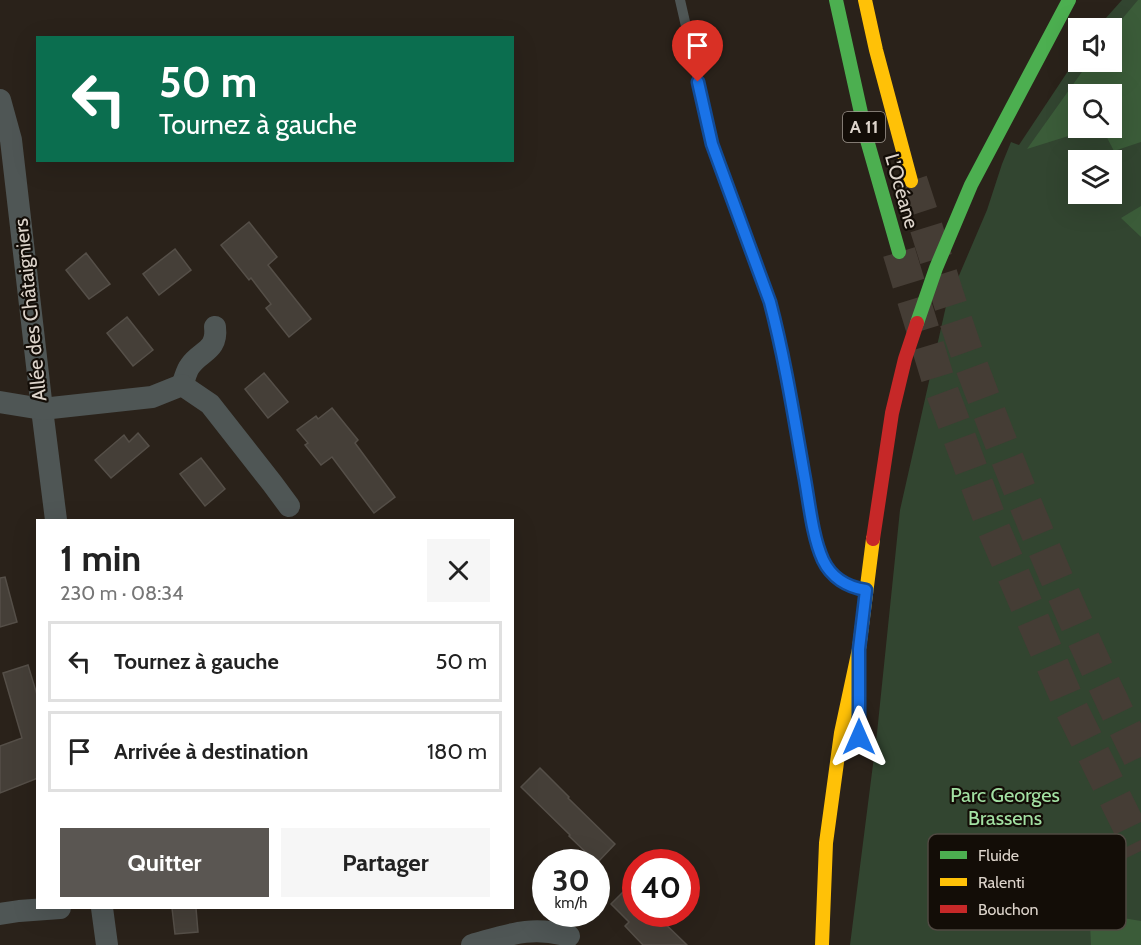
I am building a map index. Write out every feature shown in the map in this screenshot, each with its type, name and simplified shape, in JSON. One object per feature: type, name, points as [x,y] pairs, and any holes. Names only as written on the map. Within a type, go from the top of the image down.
[{"type":"main road","name":"L’Océane","points":[[836,0],[867,140],[899,252]]},
{"type":"main road","name":"L’Océane","points":[[865,0],[911,181]]},
{"type":"main road","points":[[822,940],[825,843],[841,733],[859,649],[891,413],[905,359],[936,268],[971,185],[1069,0]]},
{"type":"main road","points":[[859,649],[859,715]]},
{"type":"main road","points":[[822,940],[839,869]]},
{"type":"street","name":"Allée des Châtaigniers","points":[[0,100],[11,140],[56,519]]},
{"type":"street","points":[[0,402],[42,409],[152,397],[182,385],[190,366],[213,343],[215,327]]},
{"type":"street","points":[[182,385],[210,404],[289,507]]},
{"type":"street","points":[[0,914],[47,909]]},
{"type":"street","points":[[102,909],[107,945]]},
{"type":"street","points":[[472,945],[533,930],[569,936]]},
{"type":"lane","points":[[680,0],[712,144],[770,302],[819,549],[823,560],[840,581],[866,590]]},
{"type":"green space","name":"Parc Georges Brassens","points":[[1122,0],[1141,0],[1141,945],[850,945],[877,733],[900,510],[946,306],[987,210],[1011,142],[1019,145],[1068,71],[1122,72],[1122,18],[1106,18]]},
{"type":"green space","points":[[1138,0],[1141,0],[1141,142],[1113,150],[1107,138],[1122,138],[1122,84],[1073,84],[1082,72],[1122,72],[1122,19]]},
{"type":"green space","points":[[1068,91],[1068,136],[1027,149]]},
{"type":"green space","points":[[1141,206],[1141,237],[1121,218]]},
{"type":"green space","points":[[1126,918],[1141,921],[1141,945],[1091,945],[1090,930],[1126,930]]},
{"type":"building","points":[[249,222],[277,257],[268,265],[311,319],[289,337],[266,308],[271,304],[221,245]]},
{"type":"building","points":[[175,249],[191,270],[159,295],[143,274]]},
{"type":"building","points":[[86,253],[110,284],[89,299],[66,270]]},
{"type":"building","points":[[127,317],[153,350],[133,366],[107,333]]},
{"type":"building","points":[[264,373],[288,402],[268,418],[245,389]]},
{"type":"building","points":[[332,408],[358,440],[355,443],[395,497],[374,513],[332,457],[321,465],[305,445],[308,443],[297,430],[316,416],[318,419]]},
{"type":"building","points":[[138,433],[149,446],[111,478],[95,460],[124,435],[129,442]]},
{"type":"building","points":[[201,458],[225,489],[205,506],[180,474]]},
{"type":"building","points":[[5,577],[17,622],[0,627],[0,578]]},
{"type":"building","points":[[28,665],[36,691],[36,779],[0,793],[0,746],[22,738],[3,673]]},
{"type":"building","points":[[540,768],[615,844],[610,849],[582,849],[521,787]]},
{"type":"building","points":[[622,893],[622,915],[611,904]]},
{"type":"building","points":[[172,909],[196,909],[198,932],[175,934]]},
{"type":"building","points":[[626,927],[668,927],[687,945],[643,945]]},
{"type":"tunnel","points":[[911,181],[965,347],[1011,469],[1073,617],[1141,761]]},
{"type":"tunnel","points":[[899,252],[940,386],[994,530],[1071,708],[1141,851]]},
{"type":"traffic: fast","points":[[836,0],[867,140],[899,252]]},
{"type":"traffic: fast","points":[[917,323],[936,268],[971,185],[1069,0]]},
{"type":"traffic: slow","points":[[865,0],[911,181]]},
{"type":"traffic: slow","points":[[822,945],[826,843],[841,733],[859,649],[873,539]]},
{"type":"traffic: jam","points":[[873,539],[892,413],[905,359],[917,323]]},
{"type":"route","points":[[698,82],[712,144],[770,302],[816,537],[823,560],[840,581],[866,590],[859,649],[859,737]]}]
